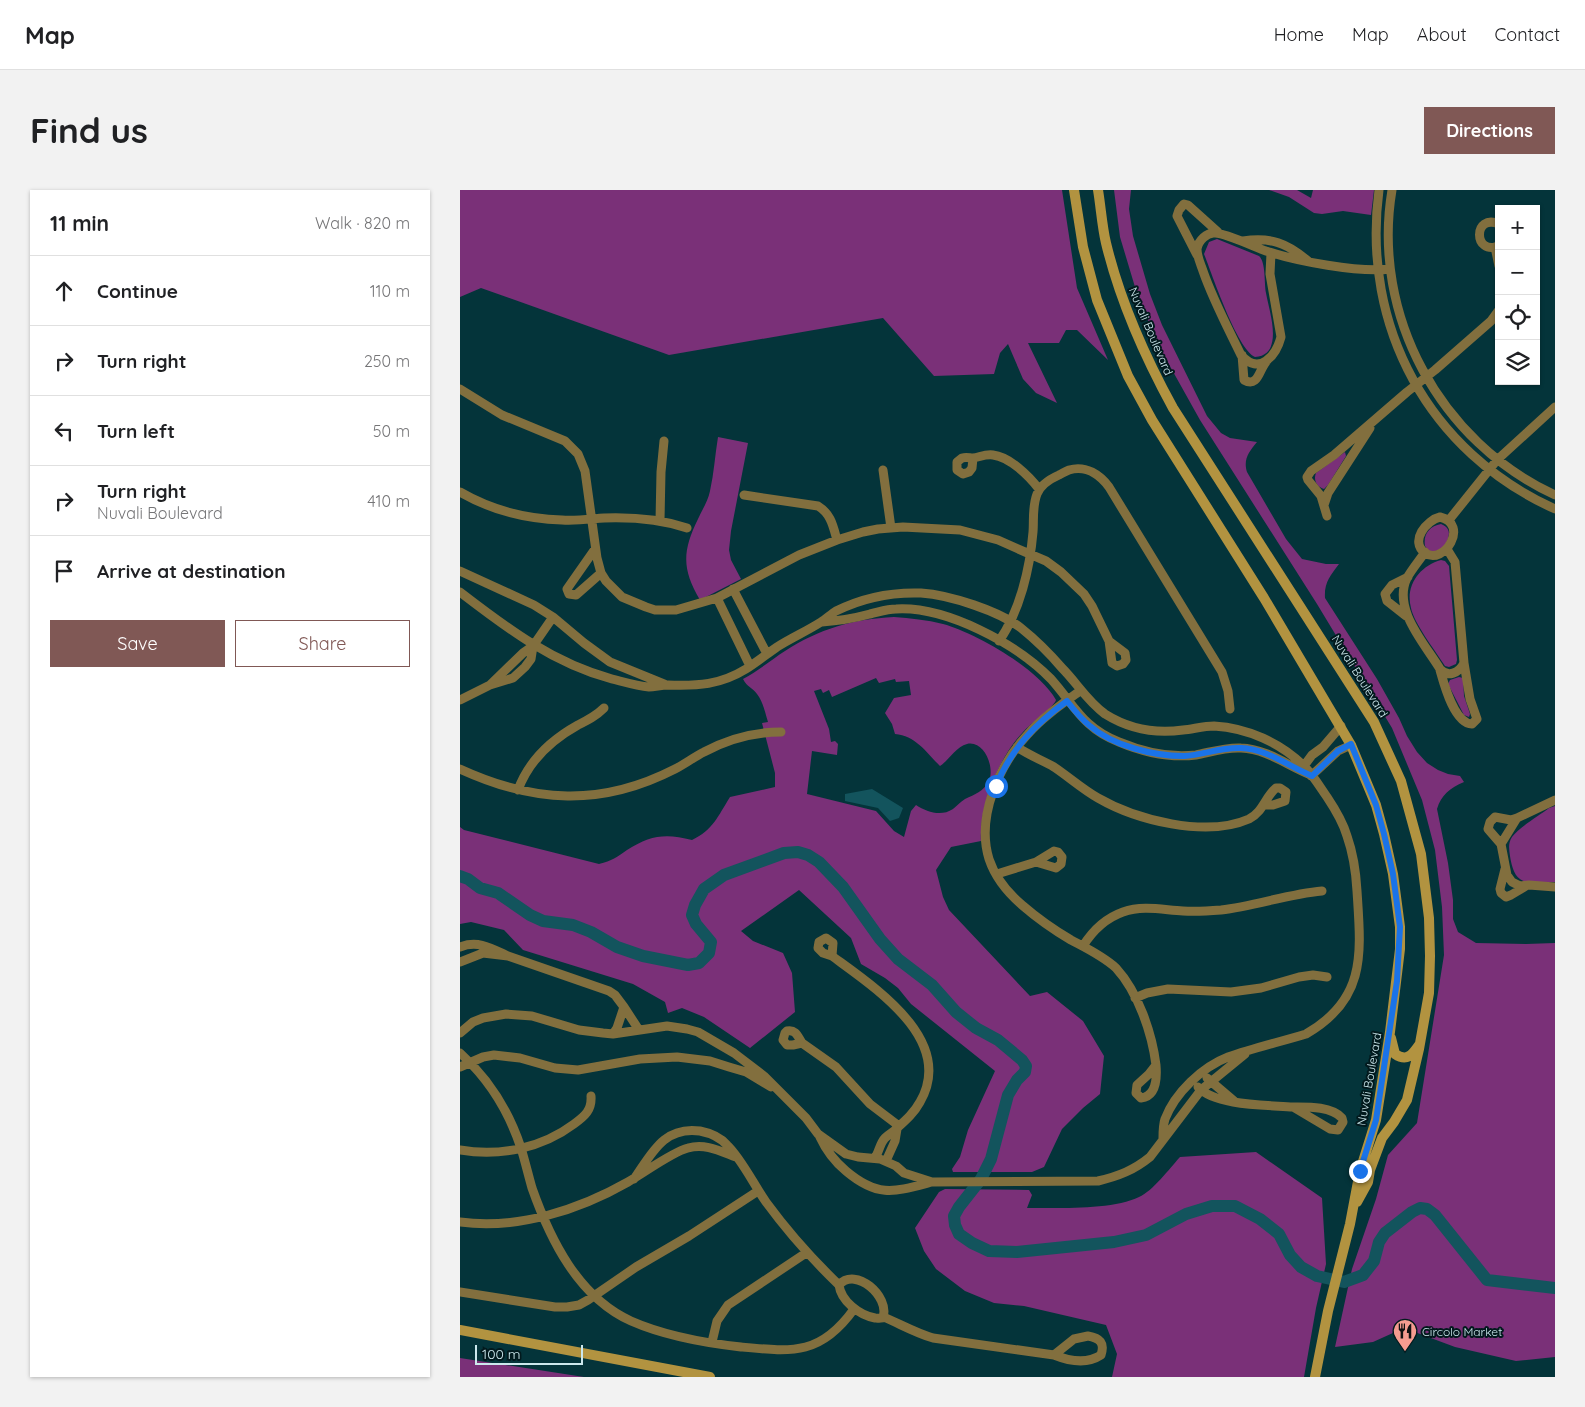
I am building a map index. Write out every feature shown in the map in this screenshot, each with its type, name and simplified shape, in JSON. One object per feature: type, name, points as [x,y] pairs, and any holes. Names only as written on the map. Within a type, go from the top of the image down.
[{"type":"main road","name":"Nuvali Boulevard","points":[[1074,190],[1083,247],[1098,300],[1128,376],[1152,420],[1250,575],[1351,744],[1376,805],[1393,874],[1400,927],[1397,981],[1390,1032],[1376,1120],[1360,1171],[1354,1208],[1328,1311],[1315,1377]]},
{"type":"main road","name":"Nuvali Boulevard","points":[[1098,190],[1109,251],[1121,292],[1151,369],[1173,408],[1374,722],[1401,781],[1421,854],[1429,918],[1428,993],[1420,1044],[1407,1100],[1382,1138],[1370,1170],[1368,1182],[1354,1208]]},
{"type":"main road","points":[[1390,1032],[1392,1047],[1395,1054],[1401,1058],[1407,1058],[1412,1055],[1420,1044]]},
{"type":"main road","points":[[460,1330],[710,1377]]},
{"type":"street","points":[[1379,190],[1376,240],[1378,271],[1385,310],[1416,385],[1439,420],[1466,450],[1521,491],[1555,509]]},
{"type":"street","points":[[1392,190],[1388,222],[1390,269],[1396,303],[1402,325],[1426,378],[1462,428],[1497,460],[1527,480],[1555,495]]},
{"type":"street","points":[[1266,362],[1262,364],[1251,363],[1242,355],[1218,308],[1198,256],[1177,216],[1184,204],[1188,205],[1218,232],[1271,253],[1308,262],[1378,271],[1390,269]]},
{"type":"street","points":[[1495,222],[1486,223],[1479,233],[1483,244],[1495,247]]},
{"type":"street","points":[[1198,256],[1198,245],[1202,239],[1206,235],[1218,232]]},
{"type":"street","points":[[1240,241],[1265,239],[1294,249],[1308,262]]},
{"type":"street","points":[[1242,355],[1244,380],[1252,382],[1257,380],[1266,362],[1276,351],[1281,336],[1270,274],[1271,253]]},
{"type":"street","points":[[1327,516],[1324,505],[1308,477],[1311,471],[1330,458],[1426,378],[1486,326],[1495,315]]},
{"type":"street","points":[[460,389],[502,415],[565,441],[572,447],[582,463],[595,548],[601,573],[606,581],[622,597],[655,610],[676,610],[717,598],[774,567],[837,540],[878,529],[942,528],[960,530],[998,540],[1046,561],[1061,572],[1084,594],[1109,641]]},
{"type":"street","points":[[1449,520],[1497,460],[1555,407]]},
{"type":"street","points":[[1324,505],[1328,493],[1374,422]]},
{"type":"street","points":[[660,520],[664,442]]},
{"type":"street","points":[[1344,446],[1353,454]]},
{"type":"street","points":[[973,458],[985,454],[999,456],[1025,475],[1039,490]]},
{"type":"street","points":[[883,470],[891,528]]},
{"type":"street","points":[[1000,641],[1021,592],[1030,554],[1034,504],[1039,490],[1053,477],[1069,470],[1086,470],[1102,478],[1109,487],[1222,672],[1228,691],[1230,709]]},
{"type":"street","points":[[460,492],[493,507],[528,517],[562,520],[634,518],[660,520],[687,528]]},
{"type":"street","points":[[744,495],[818,506],[828,513],[837,540]]},
{"type":"street","points":[[1440,517],[1449,520],[1452,524],[1454,534],[1451,544],[1447,549],[1434,555],[1424,552],[1421,547],[1420,538],[1427,524],[1440,517]]},
{"type":"street","points":[[595,548],[567,589],[569,594],[576,595],[601,573]]},
{"type":"street","points":[[1440,669],[1447,694],[1460,717],[1464,722],[1472,724],[1477,719],[1477,716],[1470,699],[1464,663],[1455,562],[1447,549]]},
{"type":"street","points":[[1408,619],[1404,598],[1408,577],[1424,552]]},
{"type":"street","points":[[460,571],[521,598],[553,617],[610,662],[667,685]]},
{"type":"street","points":[[1408,577],[1388,589],[1385,597],[1387,602],[1408,619],[1443,673],[1455,673],[1464,663]]},
{"type":"street","points":[[733,589],[767,654]]},
{"type":"street","points":[[460,592],[533,646],[565,662],[607,677],[649,687],[707,684],[732,677],[790,639],[822,622],[833,613],[862,601],[890,595],[921,593],[968,602],[1010,621],[1022,629],[1063,668],[1080,691],[1105,714],[1129,726],[1144,730],[1166,732],[1209,726],[1238,730],[1250,732],[1280,747],[1302,769],[1312,776],[1336,812],[1347,833],[1356,879],[1359,936],[1357,968],[1354,980],[1350,991],[1338,1009],[1315,1029],[1306,1034],[1227,1057],[1202,1072],[1192,1081],[1171,1108],[1165,1119],[1162,1138]]},
{"type":"street","points":[[717,598],[750,666]]},
{"type":"street","points":[[822,622],[837,621],[881,611],[909,609],[950,618],[981,630],[1021,654],[1043,672],[1067,701],[1098,733],[1134,748],[1184,756],[1227,748],[1241,748],[1265,753],[1302,769]]},
{"type":"street","points":[[460,700],[520,673],[531,659],[533,646],[553,617]]},
{"type":"street","points":[[1080,691],[1039,723],[1006,762],[996,786],[986,824],[987,848],[990,860],[1004,887],[1023,906],[1054,930],[1083,946],[1115,968],[1130,987],[1150,1033],[1156,1065]]},
{"type":"street","points":[[518,790],[528,768],[542,750],[566,732],[594,717],[604,708]]},
{"type":"street","points":[[1302,769],[1312,755],[1323,747],[1341,726]]},
{"type":"street","points":[[460,769],[490,782],[518,790],[556,797],[577,797],[629,788],[675,770],[705,752],[734,739],[764,732],[781,732]]},
{"type":"street","points":[[1312,776],[1338,751],[1351,744]]},
{"type":"street","points":[[1017,747],[1053,767],[1112,805],[1154,820],[1183,826],[1217,826],[1250,818],[1265,805]]},
{"type":"street","points":[[1555,800],[1511,820],[1494,817],[1488,829],[1501,844],[1507,875],[1512,882],[1520,886],[1555,887]]},
{"type":"street","points":[[1501,844],[1517,818]]},
{"type":"street","points":[[997,874],[1036,862]]},
{"type":"street","points":[[1505,866],[1505,874],[1500,889],[1503,896],[1511,895],[1528,885]]},
{"type":"street","points":[[1083,946],[1101,924],[1116,915],[1133,909],[1153,908],[1185,911],[1224,909],[1290,895],[1322,891]]},
{"type":"street","points":[[460,947],[479,943],[508,956],[609,991],[615,995],[639,1030]]},
{"type":"street","points":[[460,962],[483,953],[508,956]]},
{"type":"street","points":[[832,956],[864,979],[891,1002],[921,1038],[926,1050],[929,1071],[923,1096],[913,1113],[886,1137],[875,1158]]},
{"type":"street","points":[[1135,998],[1147,993],[1168,989],[1231,992],[1261,988],[1306,976],[1320,975],[1327,977]]},
{"type":"street","points":[[613,1034],[624,1007]]},
{"type":"street","points":[[460,1032],[473,1022],[506,1014],[532,1016],[579,1030],[613,1034],[667,1026],[698,1032],[734,1053],[764,1076],[818,1134],[846,1154],[858,1158],[875,1158],[886,1161],[904,1173],[932,1182]]},
{"type":"street","points":[[802,1043],[836,1067],[870,1104],[898,1127]]},
{"type":"street","points":[[818,1134],[830,1155],[847,1172],[862,1184],[879,1190],[898,1190],[932,1182],[1089,1182],[1132,1170],[1142,1164],[1150,1157],[1162,1138],[1201,1090],[1248,1052]]},
{"type":"street","points":[[460,1053],[484,1078],[499,1101],[521,1149],[532,1188],[543,1216],[571,1268],[582,1283],[609,1307],[630,1320],[669,1333],[712,1342],[776,1350],[806,1348],[823,1340],[838,1330],[854,1309]]},
{"type":"street","points":[[460,1066],[483,1057],[507,1056],[545,1066],[578,1070],[677,1056],[710,1061],[746,1072],[780,1092]]},
{"type":"street","points":[[1202,1072],[1234,1101]]},
{"type":"street","points":[[1192,1081],[1201,1090],[1215,1098],[1292,1107],[1309,1107],[1334,1112],[1342,1118],[1343,1122],[1338,1130],[1330,1130],[1292,1107]]},
{"type":"street","points":[[460,1150],[493,1152],[521,1149],[550,1139],[579,1120],[591,1107],[591,1096]]},
{"type":"street","points":[[886,1161],[895,1141],[898,1127]]},
{"type":"street","points":[[634,1178],[662,1141],[668,1136],[684,1130],[706,1132],[727,1145],[781,1223],[806,1253],[839,1285],[842,1294],[854,1309],[872,1317],[883,1317],[916,1333],[934,1338],[1054,1355],[1073,1361],[1086,1361],[1101,1355],[1103,1346],[1101,1340],[1095,1337],[1080,1337],[1074,1339],[1054,1355]]},
{"type":"street","points":[[460,1222],[506,1223],[543,1216],[581,1204],[611,1191],[688,1148],[708,1147],[736,1157]]},
{"type":"street","points":[[847,1172],[849,1161],[858,1158]]},
{"type":"street","points":[[898,1190],[904,1187],[906,1182],[904,1173]]},
{"type":"street","points":[[460,1292],[534,1304],[567,1307],[579,1305],[595,1296],[636,1266],[696,1232],[758,1191]]},
{"type":"street","points":[[712,1342],[717,1321],[728,1305],[806,1253]]},
{"type":"street","points":[[839,1285],[848,1278],[854,1278],[868,1286],[881,1299],[885,1310],[883,1317]]},
{"type":"shaded area","points":[[460,190],[1062,190],[1077,288],[1108,360],[1077,330],[1066,330],[1059,343],[1028,343],[1057,403],[1036,393],[1023,379],[1008,344],[1000,353],[994,374],[934,376],[883,318],[669,355],[481,288],[460,297]]},
{"type":"shaded area","points":[[1114,190],[1131,190],[1129,209],[1133,236],[1150,294],[1162,325],[1207,416],[1221,433],[1230,438],[1257,442],[1246,459],[1247,472],[1286,539],[1302,559],[1326,564],[1339,564],[1330,576],[1325,598],[1377,679],[1417,752],[1427,763],[1448,774],[1460,776],[1464,782],[1447,792],[1437,809],[1448,863],[1453,900],[1453,919],[1458,932],[1476,943],[1555,943],[1555,1357],[1516,1361],[1455,1347],[1404,1328],[1373,1342],[1335,1347],[1352,1269],[1376,1199],[1388,1155],[1417,1123],[1444,955],[1442,907],[1435,850],[1422,800],[1392,728],[1317,604],[1200,420],[1157,343],[1135,287],[1120,237]]},
{"type":"shaded area","points":[[1269,190],[1297,190],[1311,198],[1313,190],[1374,190],[1371,215],[1343,211],[1322,214],[1314,213],[1289,197]]},
{"type":"shaded area","points":[[1217,239],[1259,256],[1261,259],[1273,331],[1270,349],[1264,354],[1255,357],[1248,351],[1233,326],[1219,293],[1204,254],[1209,242]]},
{"type":"shaded area","points":[[718,437],[748,443],[729,550],[731,560],[741,579],[700,600],[690,579],[686,560],[689,541],[709,495]]},
{"type":"shaded area","points":[[1345,452],[1346,456],[1328,485],[1324,489],[1319,487],[1315,481],[1316,473]]},
{"type":"shaded area","points":[[1441,524],[1449,531],[1447,541],[1444,548],[1430,553],[1425,546],[1426,535],[1430,529]]},
{"type":"shaded area","points":[[1441,560],[1445,561],[1449,566],[1457,660],[1456,664],[1449,667],[1445,666],[1420,628],[1413,614],[1410,600],[1412,584],[1416,578],[1427,567]]},
{"type":"shaded area","points":[[894,617],[931,621],[972,635],[1006,654],[1036,676],[1048,688],[1056,700],[1014,742],[999,768],[992,783],[983,813],[981,841],[951,847],[936,870],[943,897],[949,910],[1030,996],[1047,992],[1083,1021],[1104,1056],[1100,1094],[1062,1129],[1044,1167],[1032,1172],[953,1172],[952,1169],[960,1157],[968,1130],[995,1071],[911,1004],[898,988],[861,964],[851,938],[799,890],[741,931],[753,941],[783,953],[792,973],[795,1012],[750,1048],[704,1017],[682,1008],[668,1013],[665,1002],[633,984],[523,950],[504,930],[471,922],[460,924],[460,827],[464,830],[599,864],[617,857],[635,845],[651,838],[674,836],[692,840],[710,827],[730,797],[775,787],[775,773],[762,723],[768,722],[765,711],[757,694],[743,679],[798,643],[824,631],[837,626]],"holes":[[[876,678],[879,683],[895,679],[896,682],[909,681],[911,695],[894,698],[885,713],[892,724],[895,734],[915,741],[940,766],[959,748],[967,744],[973,744],[983,750],[989,762],[989,781],[984,788],[944,813],[934,813],[916,805],[911,811],[904,837],[894,831],[876,811],[807,794],[812,751],[837,755],[838,744],[835,741],[831,742],[829,729],[814,691],[821,689],[823,693],[829,690],[832,697]]]},
{"type":"shaded area","points":[[1459,677],[1463,678],[1464,696],[1470,714],[1469,717],[1464,715],[1448,684],[1450,680]]},
{"type":"shaded area","points":[[1555,806],[1555,882],[1524,881],[1515,874],[1512,866],[1509,848],[1511,839],[1524,826],[1549,808]]},
{"type":"shaded area","points":[[1256,1152],[1322,1198],[1326,1264],[1304,1377],[1112,1377],[1117,1354],[1106,1325],[1024,1306],[994,1303],[965,1291],[936,1269],[924,1251],[915,1228],[939,1192],[945,1189],[1029,1190],[1032,1195],[1027,1208],[1100,1206],[1128,1201],[1144,1194],[1155,1185],[1180,1157]]},
{"type":"shaded area","points":[[460,1358],[584,1377],[460,1377]]},
{"type":"water","points":[[872,789],[903,808],[899,818],[890,821],[878,808],[845,801],[845,794]]},
{"type":"waterway","points":[[460,876],[468,879],[480,888],[498,893],[530,915],[543,921],[573,925],[591,932],[617,947],[643,956],[688,965],[699,963],[709,953],[711,942],[696,924],[692,915],[704,889],[724,875],[784,853],[798,852],[808,855],[819,862],[843,887],[880,939],[898,959],[932,985],[956,1012],[976,1028],[998,1040],[1022,1060],[1026,1066],[1025,1072],[1017,1080],[1008,1095],[991,1159],[981,1179],[954,1216],[959,1234],[989,1251],[1017,1252],[1114,1242],[1146,1235],[1186,1214],[1212,1206],[1235,1206],[1260,1219],[1279,1234],[1290,1255],[1301,1267],[1317,1276],[1344,1282],[1363,1275],[1374,1261],[1379,1242],[1385,1233],[1420,1208],[1427,1209],[1435,1215],[1487,1280],[1555,1288]]},
{"type":"place","name":"Circolo Market","points":[[1405,1352]]},
{"type":"route","points":[[996,786],[1006,762],[1020,743],[1046,716],[1067,701],[1089,726],[1098,733],[1134,748],[1168,755],[1184,756],[1227,748],[1241,748],[1265,753],[1312,776],[1338,751],[1351,744],[1376,805],[1384,834],[1393,874],[1400,927],[1397,981],[1376,1120],[1360,1171]]}]
